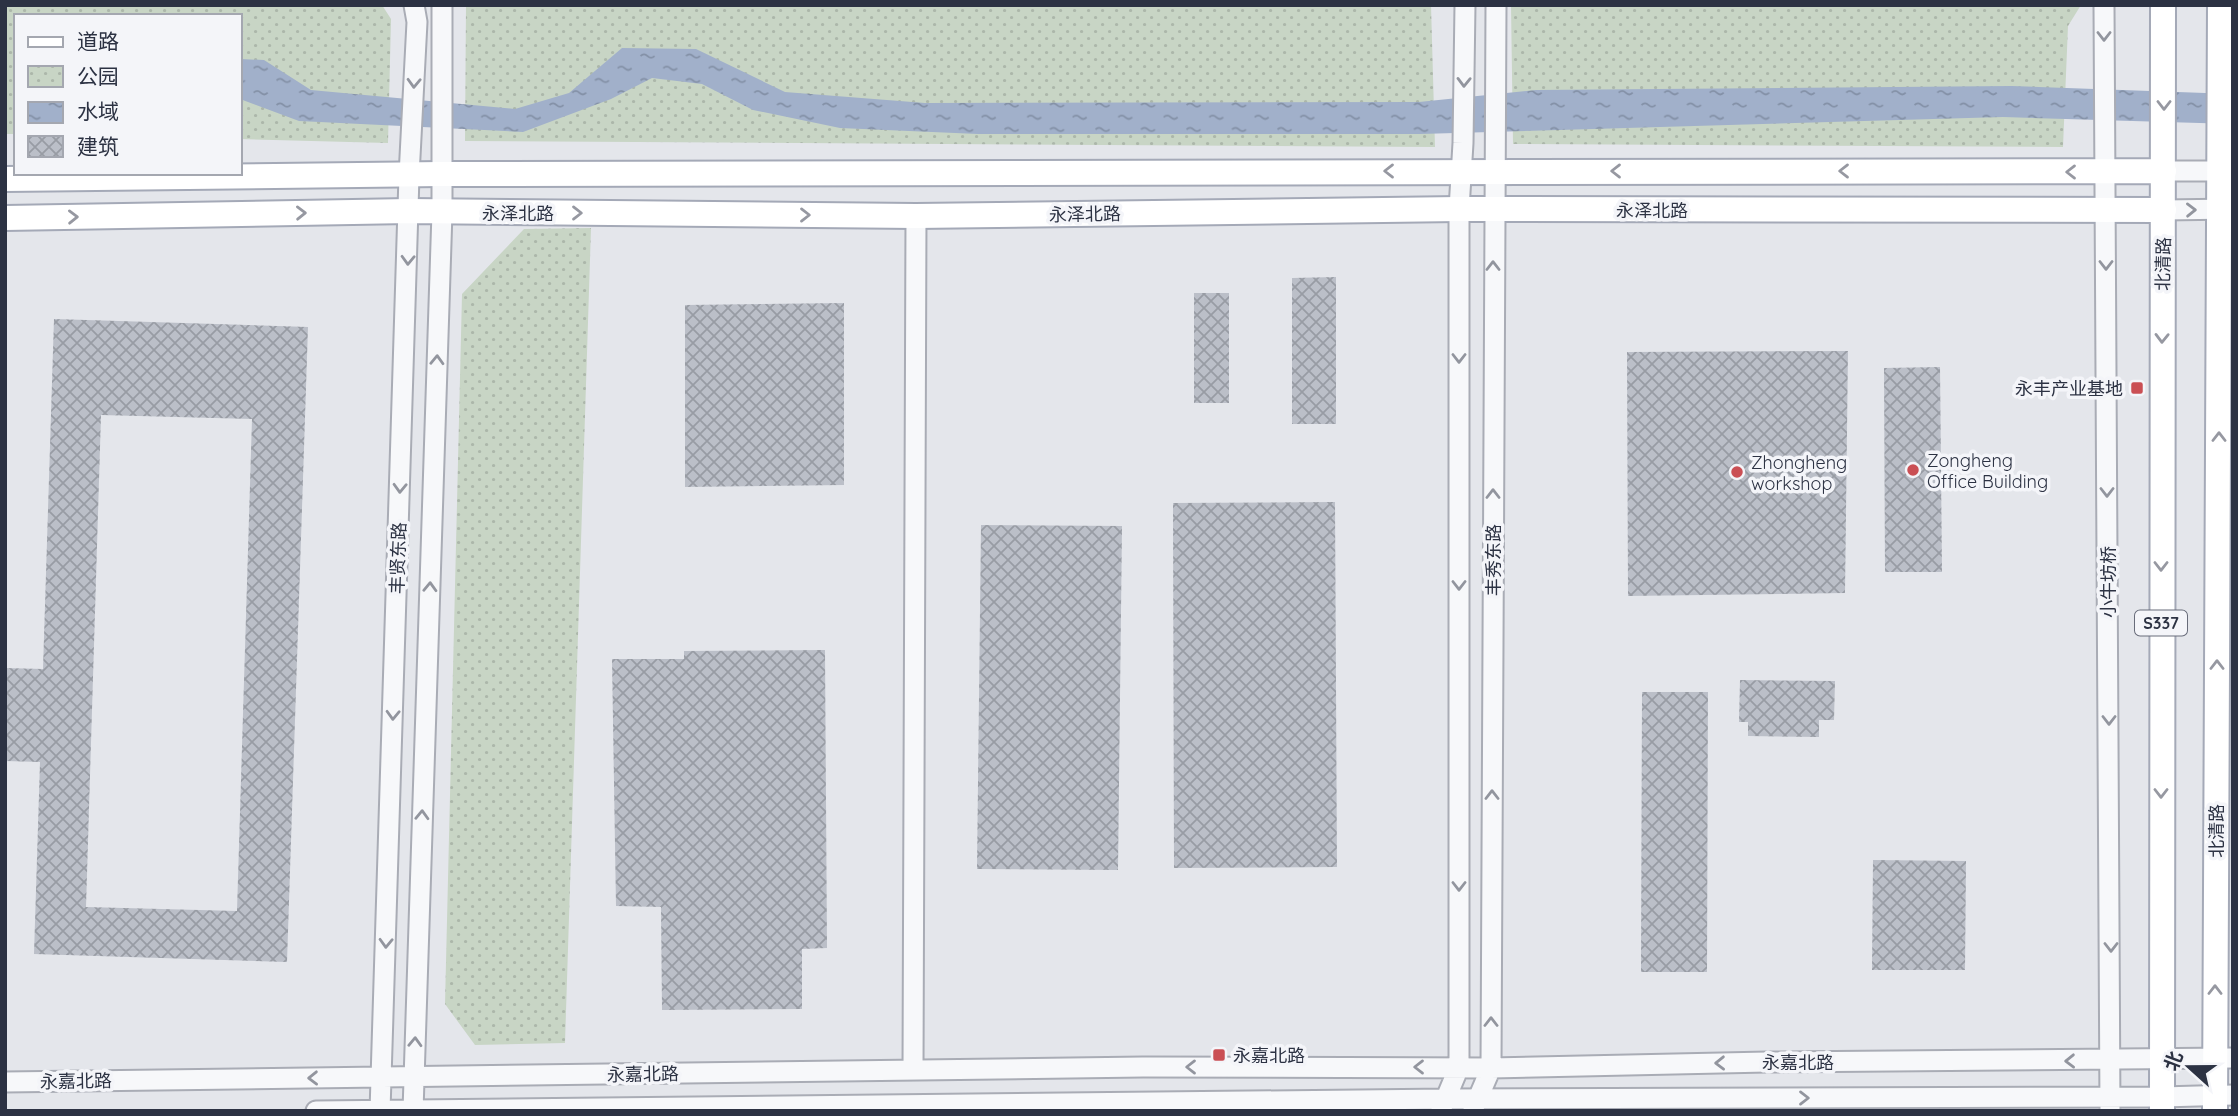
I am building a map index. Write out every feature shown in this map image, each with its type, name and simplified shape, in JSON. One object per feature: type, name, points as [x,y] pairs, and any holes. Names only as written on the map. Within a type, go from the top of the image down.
[{"type":"main road","name":"北清路","points":[[2162,1104],[2163,5]]},
{"type":"main road","name":"北清路","points":[[2220,5],[2221,145],[2226,171],[2218,510],[2217,736],[2224,1059],[2221,1100]]},
{"type":"main road","points":[[5,179],[442,174],[1494,171],[2164,159]]},
{"type":"main road","name":"永泽北路","points":[[5,218],[409,211],[916,216],[1459,209],[2164,210]]},
{"type":"main road","points":[[2218,510],[2233,533]]},
{"type":"main road","points":[[2217,736],[2233,703]]},
{"type":"street","name":"小牛坊桥","points":[[2104,5],[2110,1104]]},
{"type":"street","name":"丰秀东路","points":[[1444,1105],[1459,1067],[1459,209],[1465,13]]},
{"type":"street","name":"丰贤东路","points":[[380,1110],[416,14]]},
{"type":"street","name":"丰贤东路","points":[[413,1111],[442,212],[442,14]]},
{"type":"street","name":"丰秀东路","points":[[1476,1105],[1491,1068],[1496,14]]},
{"type":"street","points":[[2164,159],[2226,171]]},
{"type":"street","points":[[2164,210],[2226,209]]},
{"type":"street","points":[[913,1070],[916,216]]},
{"type":"street","name":"永嘉北路","points":[[5,1082],[913,1070],[1491,1068],[1768,1062],[2224,1059]]},
{"type":"street","name":"永嘉北路","points":[[316,1111],[2162,1104],[2221,1100]]},
{"type":"green space","points":[[382,5],[391,19],[388,143],[242,139],[242,14],[14,14],[14,134],[5,134],[5,6]]},
{"type":"green space","points":[[466,5],[1431,5],[1435,147],[465,141]]},
{"type":"green space","points":[[1511,5],[2081,5],[2068,26],[2063,147],[1513,144]]},
{"type":"green space","points":[[591,228],[565,1043],[475,1045],[445,1004],[462,294],[524,229]]},
{"type":"water","points":[[622,48],[696,49],[785,92],[925,103],[1419,102],[1536,90],[2012,86],[2233,94],[2233,124],[2003,117],[1420,134],[978,134],[840,128],[753,110],[702,84],[652,78],[611,99],[523,132],[299,121],[242,100],[242,59],[264,60],[311,90],[515,109],[569,93]]},
{"type":"building","points":[[1336,277],[1336,424],[1292,424],[1292,278]]},
{"type":"building","points":[[1194,293],[1229,293],[1229,403],[1194,403]]},
{"type":"building","points":[[844,303],[844,485],[685,487],[685,305]]},
{"type":"building","points":[[54,319],[308,327],[287,962],[34,954],[40,762],[5,761],[5,668],[43,669]],"holes":[[[101,415],[252,419],[237,911],[86,907]]]},
{"type":"building","name":"Zhongheng workshop","points":[[1848,351],[1845,593],[1628,596],[1627,352]]},
{"type":"building","name":"Zongheng Office Building","points":[[1940,367],[1942,572],[1885,572],[1884,368]]},
{"type":"building","points":[[1335,502],[1337,867],[1174,868],[1173,503]]},
{"type":"building","points":[[981,525],[1122,526],[1118,870],[977,869]]},
{"type":"building","points":[[825,650],[827,948],[802,949],[802,1009],[662,1010],[661,907],[616,906],[612,659],[684,659],[684,651]]},
{"type":"building","points":[[1740,680],[1835,681],[1834,720],[1819,720],[1819,737],[1748,736],[1748,722],[1739,722]]},
{"type":"building","points":[[1642,692],[1708,692],[1707,972],[1641,972]]},
{"type":"building","points":[[1873,860],[1966,861],[1965,970],[1872,970]]},
{"type":"place","name":"永丰产业基地","points":[[2137,388]]},
{"type":"place","name":"Zongheng Office Building","points":[[1913,470]]},
{"type":"place","name":"Zhongheng workshop","points":[[1737,472]]},
{"type":"place","name":"永嘉北路","points":[[1219,1055]]}]
